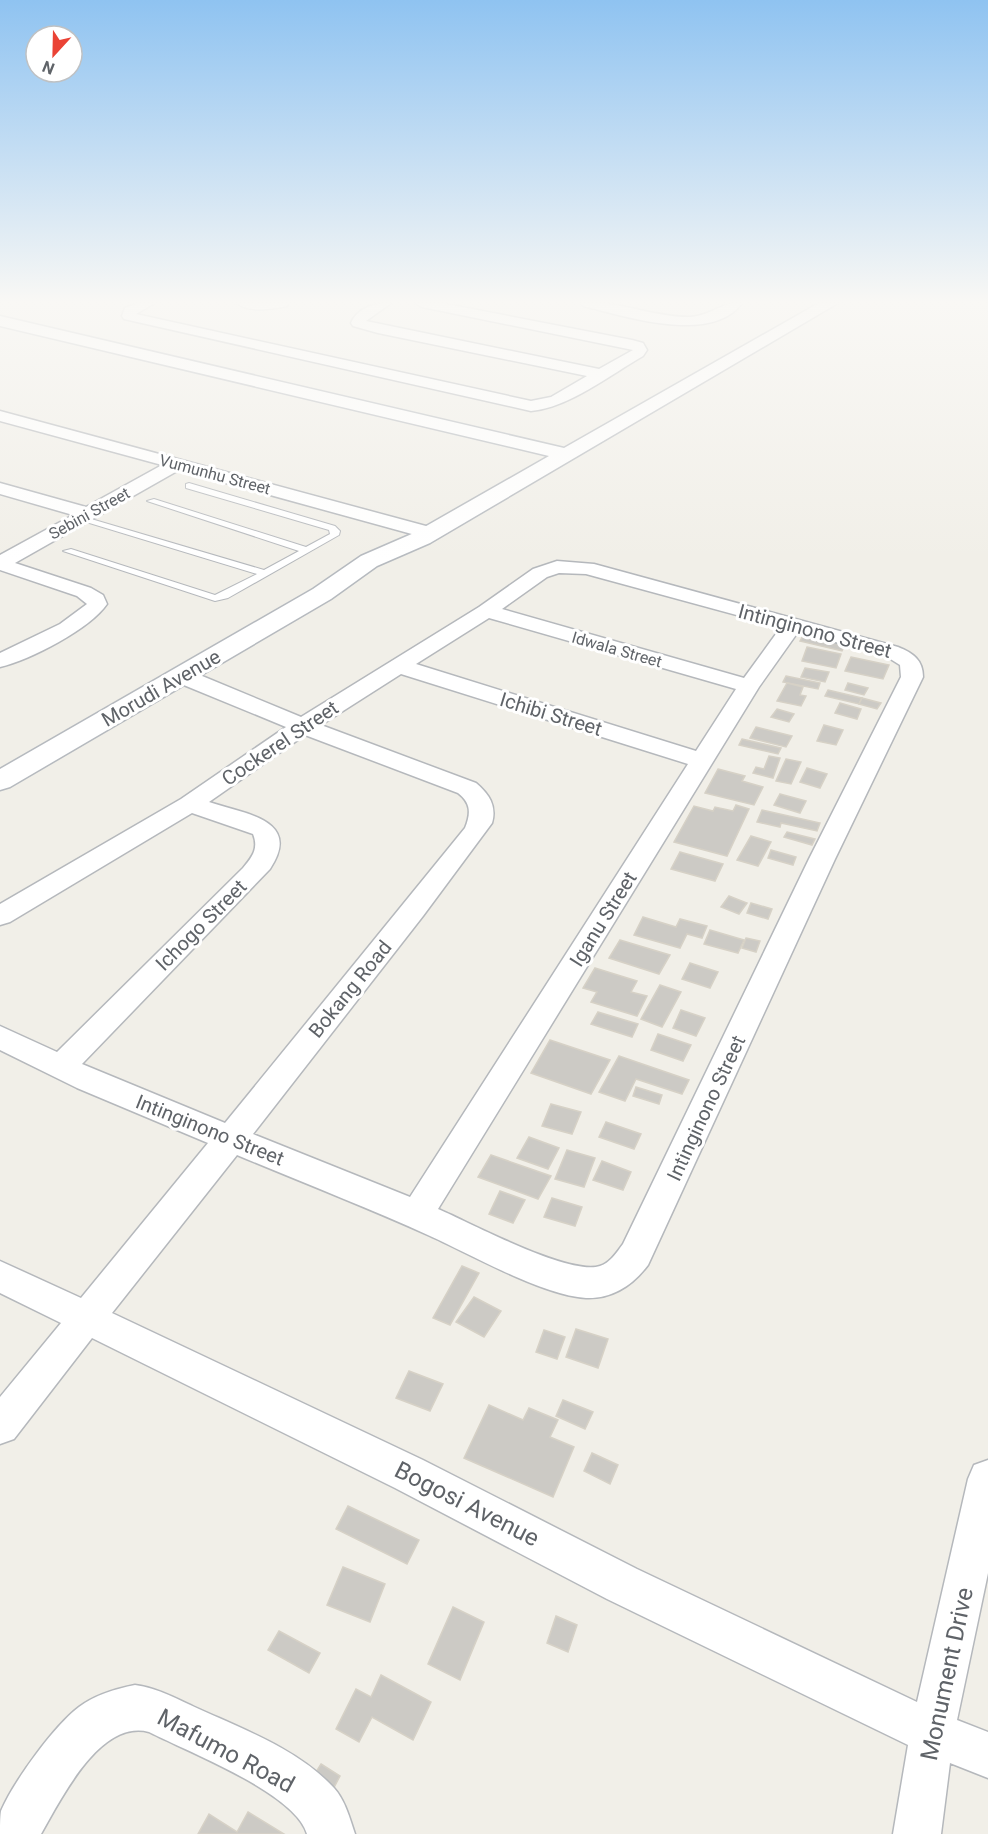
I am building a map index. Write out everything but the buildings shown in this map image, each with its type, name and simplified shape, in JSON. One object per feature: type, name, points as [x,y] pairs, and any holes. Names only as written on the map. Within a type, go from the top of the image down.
[{"type":"street","points":[[288,389],[566,454]]},
{"type":"street","points":[[451,389],[524,405],[550,403],[574,389]]},
{"type":"street","name":"Morudi Avenue","points":[[0,781],[322,594],[347,586],[380,568],[410,550],[426,535],[680,389]]},
{"type":"street","name":"Vumunhu Street","points":[[0,416],[179,463],[426,535]]},
{"type":"street","name":"Sebini Street","points":[[0,564],[179,463]]},
{"type":"street","points":[[0,488],[82,516]]},
{"type":"street","points":[[0,564],[84,592],[96,599],[97,604],[94,610],[82,620],[0,661]]},
{"type":"street","name":"Cockerel Street","points":[[0,916],[190,804],[303,726],[486,611],[540,573],[557,567]]},
{"type":"street","name":"Intinginono Street","points":[[0,1037],[60,1067],[417,1215],[554,1276],[575,1282],[596,1283],[610,1280],[623,1272],[635,1257],[822,859],[912,677],[912,665],[901,655],[587,568],[557,567]]},
{"type":"street","name":"Idwala Street","points":[[486,611],[749,686]]},
{"type":"street","name":"Iganu Street","points":[[417,1215],[749,686],[793,625]]},
{"type":"street","name":"Ichibi Street","points":[[399,666],[703,761]]},
{"type":"street","name":"Bokang Road","points":[[0,1426],[414,910],[482,819],[484,810],[481,799],[467,788],[303,726],[182,676]]},
{"type":"street","name":"Ichogo Street","points":[[60,1067],[252,874],[268,851],[268,836],[262,829],[190,804]]},
{"type":"street","name":"Bogosi Avenue","points":[[0,1276],[409,1474],[622,1584],[933,1733],[988,1755]]},
{"type":"street","name":"Monument Drive","points":[[917,1834],[933,1733],[988,1479]]},
{"type":"street","name":"Mafumo Road","points":[[14,1834],[72,1742],[87,1728],[104,1718],[135,1707],[153,1711],[270,1769],[292,1783],[318,1805],[331,1834]]},
{"type":"lane","points":[[68,551],[215,598],[224,596],[334,535],[335,531],[189,486]]},
{"type":"lane","points":[[151,501],[307,550]]},
{"type":"lane","points":[[82,516],[265,573]]}]
